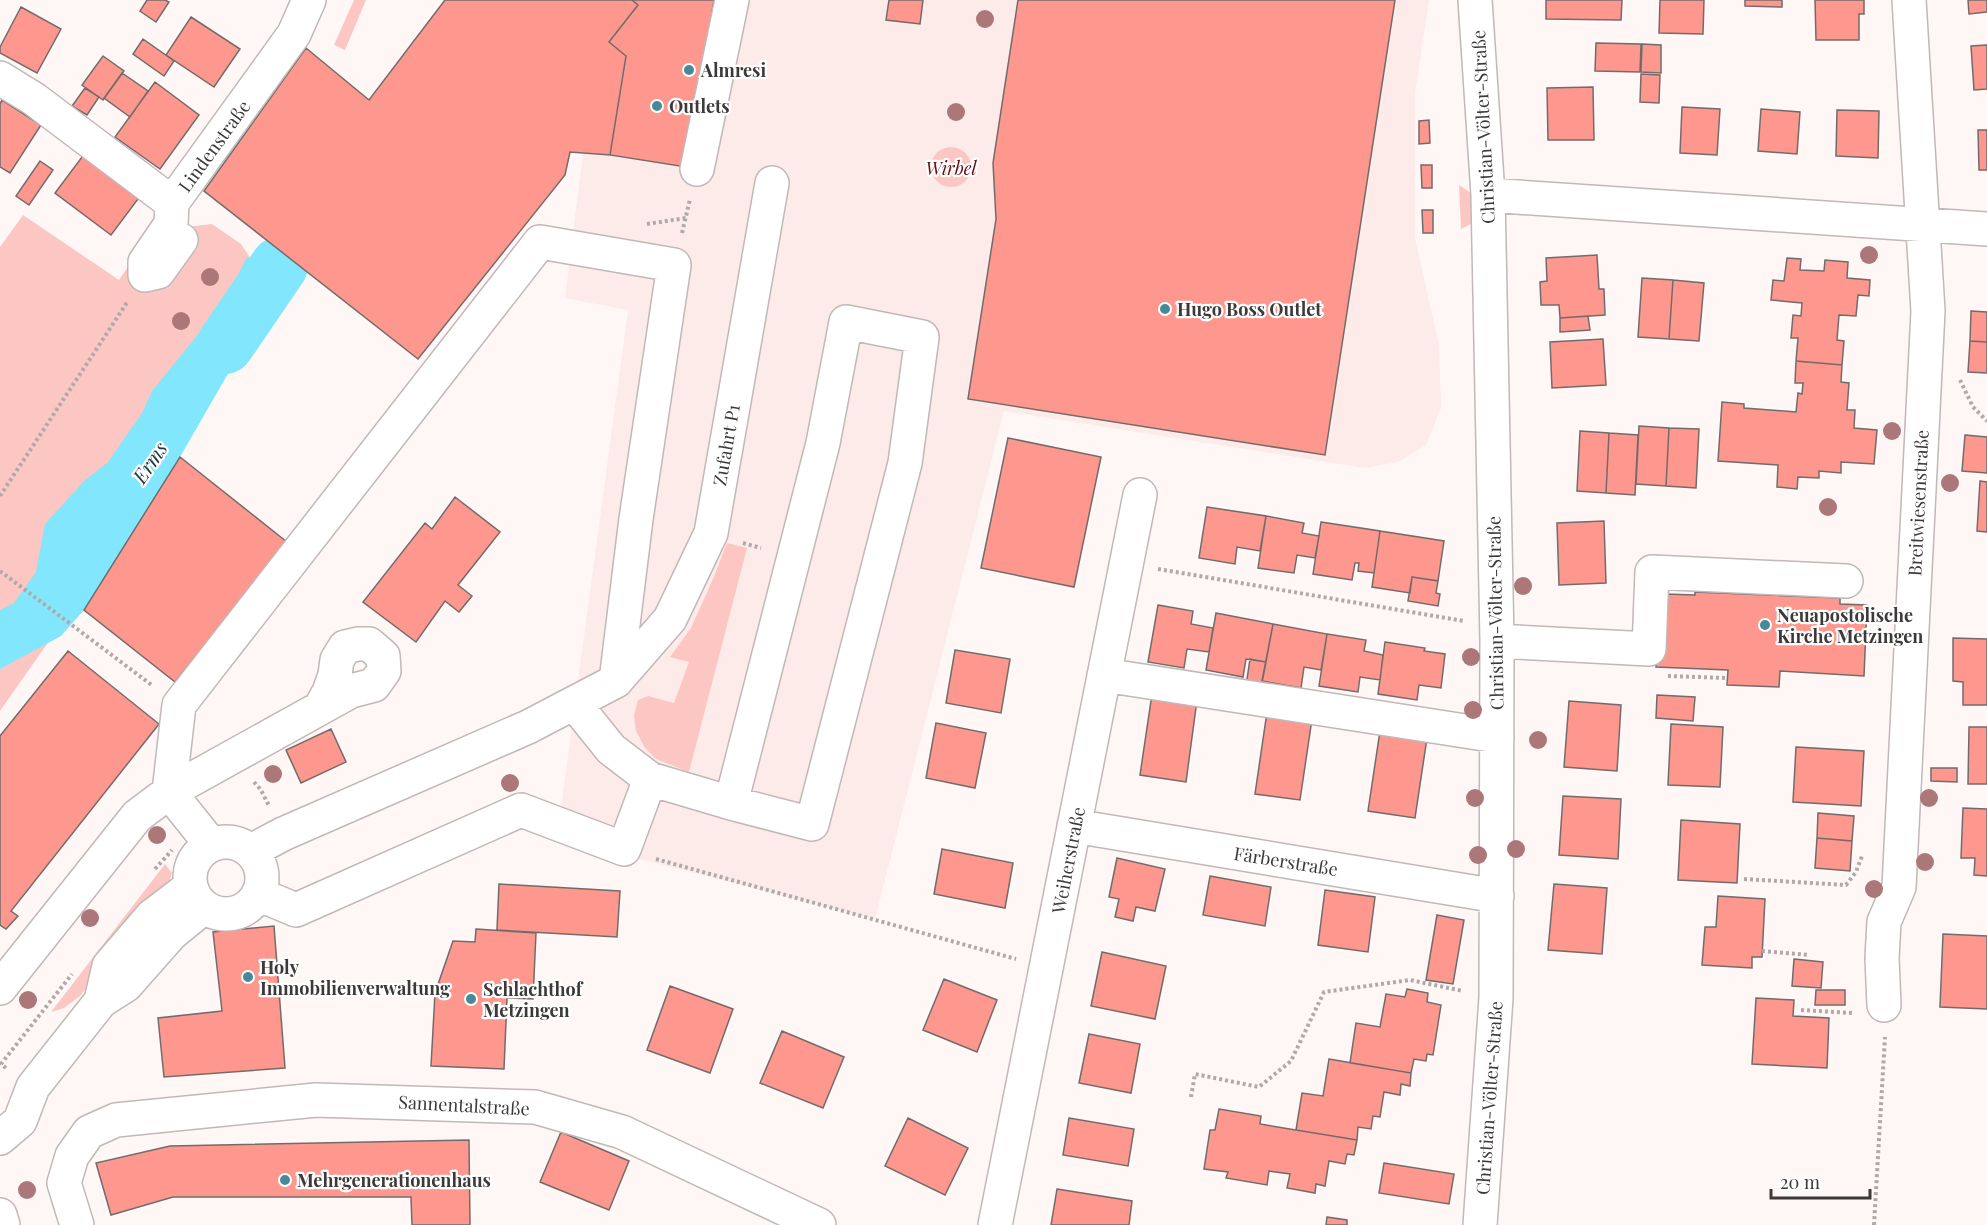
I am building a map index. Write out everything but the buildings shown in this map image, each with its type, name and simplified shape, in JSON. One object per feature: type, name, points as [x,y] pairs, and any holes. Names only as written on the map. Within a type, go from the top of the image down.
[{"type":"street","name":"Lindenstraße","points":[[0,78],[34,99],[172,203],[294,34],[309,0]]},
{"type":"street","points":[[696,169],[732,0]]},
{"type":"street","name":"Christian-Völter-Straße","points":[[1476,0],[1488,195],[1497,641],[1496,998],[1480,1225]]},
{"type":"street","name":"Breitwiesenstraße","points":[[1871,1008],[1882,958],[1884,922],[1899,886],[1928,311],[1909,0]]},
{"type":"street","name":"Zufahrt P1","points":[[616,681],[670,619],[711,533],[772,183]]},
{"type":"street","points":[[1488,195],[1987,229]]},
{"type":"street","points":[[172,203],[171,224],[145,262],[145,275],[158,272],[181,240]]},
{"type":"street","points":[[210,843],[170,792],[179,705],[540,242],[674,265],[636,519],[616,681],[528,727],[283,834],[251,851]]},
{"type":"street","points":[[574,703],[611,749],[650,779],[731,803],[812,824],[905,463],[922,337],[846,322],[823,443],[731,803]]},
{"type":"street","name":"Weiherstraße","points":[[995,1225],[1140,495]]},
{"type":"street","points":[[1497,641],[1649,649],[1652,572],[1846,581]]},
{"type":"street","points":[[1104,675],[1497,736]]},
{"type":"street","points":[[0,988],[137,816],[170,792],[320,708]]},
{"type":"street","points":[[258,894],[296,910],[521,810],[624,849],[650,779]]},
{"type":"street","name":"Färberstraße","points":[[1074,826],[1497,896]]},
{"type":"street","points":[[226,841],[241,844],[251,851],[258,861],[262,878],[258,894],[250,906],[238,913],[214,912],[197,897],[189,875],[193,862],[200,851],[210,843],[226,841]]},
{"type":"street","points":[[0,1138],[20,1120],[33,1087],[101,1000],[126,985],[171,934],[197,897]]},
{"type":"street","name":"Sannentalstraße","points":[[77,1225],[64,1184],[72,1156],[89,1132],[116,1120],[315,1100],[535,1107],[622,1132],[819,1225]]},
{"type":"street","points":[[0,1215],[3,1225]]},
{"type":"path","points":[[674,265],[696,169]]},
{"type":"path","points":[[0,496],[145,275]]},
{"type":"path","points":[[1960,382],[1973,408],[1987,421]]},
{"type":"path","points":[[1126,563],[1466,621]]},
{"type":"path","points":[[0,571],[179,705]]},
{"type":"path","points":[[232,757],[261,790],[283,834]]},
{"type":"path","points":[[624,849],[1047,968]]},
{"type":"path","points":[[1744,879],[1846,885],[1856,872],[1862,856]]},
{"type":"path","points":[[1762,951],[1809,955]]},
{"type":"path","points":[[1191,1097],[1195,1074],[1259,1087],[1291,1061],[1323,992],[1410,980],[1496,998]]},
{"type":"path","points":[[1801,1010],[1852,1013],[1871,1008],[1886,1022],[1874,1225]]},
{"type":"shaded area","points":[[602,0],[1429,0],[1415,93],[1415,238],[1439,345],[1441,408],[1426,445],[1398,462],[1365,468],[1004,411],[875,919],[557,838],[628,310],[565,298]]},
{"type":"green space","points":[[354,0],[366,0],[345,50],[334,45]]},
{"type":"green space","name":"Wirbel","points":[[951,147],[959,148],[965,153],[970,159],[970,175],[965,181],[959,186],[951,187],[943,186],[937,181],[932,175],[931,167],[932,159],[937,153],[943,148]]},
{"type":"green space","points":[[1459,185],[1474,195],[1475,222],[1461,229]]},
{"type":"green space","points":[[23,215],[119,280],[161,218],[178,228],[212,224],[241,244],[274,294],[54,634],[0,711],[0,247]]},
{"type":"green space","points":[[727,543],[747,548],[689,772],[656,759],[645,748],[636,731],[634,715],[638,700],[648,696],[674,703],[689,662],[670,657],[691,628]]},
{"type":"green space","points":[[165,864],[172,873],[167,888],[80,996],[64,1008],[51,1012]]},
{"type":"water","points":[[247,257],[286,292],[273,317],[256,325],[180,457],[84,610],[61,636],[0,669],[0,610],[14,603],[36,572],[45,524],[84,481],[108,462],[142,413],[152,391],[225,301]]},
{"type":"waterway","name":"Erms","points":[[225,345],[279,266]]},
{"type":"place","name":"Almresi","points":[[689,70]]},
{"type":"place","name":"Outlets","points":[[657,106]]},
{"type":"place","name":"Hugo Boss Outlet","points":[[1165,309]]},
{"type":"place","name":"Neuapostolische Kirche Metzingen","points":[[1765,625]]},
{"type":"place","name":"Holy Immobilienverwaltung","points":[[248,977]]},
{"type":"place","name":"Schlachthof Metzingen","points":[[471,999]]},
{"type":"place","name":"Mehrgenerationenhaus","points":[[285,1180]]}]
